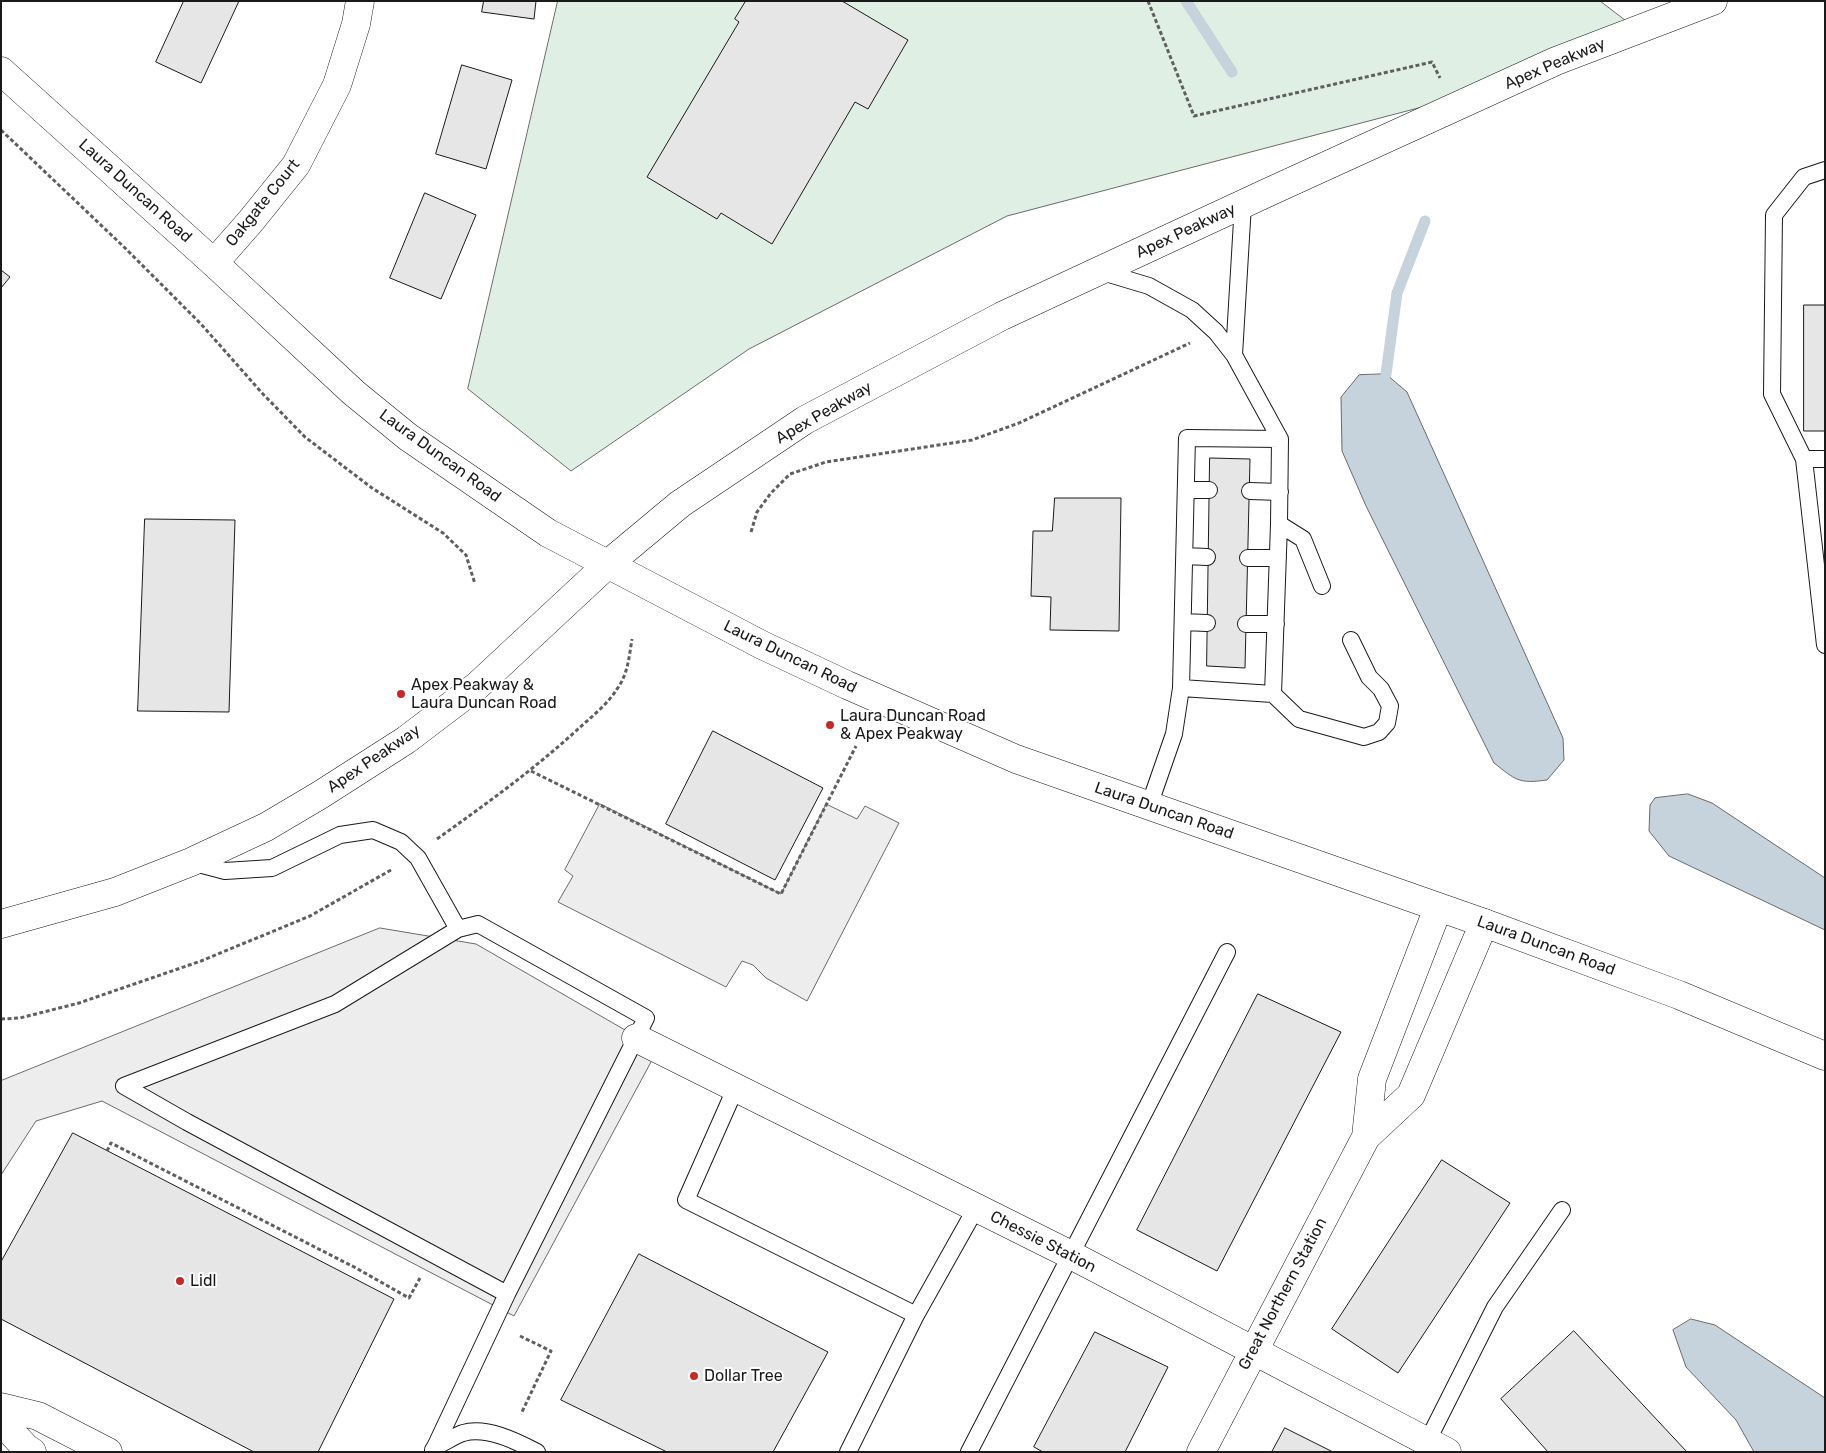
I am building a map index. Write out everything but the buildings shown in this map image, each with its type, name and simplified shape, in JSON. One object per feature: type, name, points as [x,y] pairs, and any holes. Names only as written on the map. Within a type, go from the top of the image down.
[{"type":"street","name":"Oakgate Court","points":[[214,263],[296,165],[337,85],[356,24],[360,1]]},
{"type":"street","name":"Apex Peakway","points":[[1,924],[115,892],[192,862],[266,827],[320,795],[406,740],[476,686],[608,564],[680,504],[805,420],[1002,316],[1243,204],[1556,61],[1713,1]]},
{"type":"street","name":"Laura Duncan Road","points":[[1,71],[214,263],[354,393],[408,437],[548,534],[762,645],[847,685],[1016,759],[1484,923],[1679,995],[1825,1056]]},
{"type":"street","name":"Great Northern Station","points":[[1366,1137],[1372,1079],[1438,908]]},
{"type":"street","name":"Great Northern Station","points":[[1201,1452],[1366,1137],[1411,1095],[1484,923]]},
{"type":"street","name":"Chessie Station","points":[[636,1038],[1071,1255],[1254,1350],[1432,1448]]},
{"type":"street","points":[[1,1407],[38,1416],[108,1452]]},
{"type":"street","points":[[1,1421],[32,1452]]},
{"type":"lane","points":[[1825,170],[1804,177],[1774,215],[1772,394],[1804,459],[1825,645]]},
{"type":"lane","points":[[1234,355],[1243,204]]},
{"type":"lane","points":[[1099,271],[1149,286],[1192,310],[1216,332],[1234,355],[1280,439],[1273,694]]},
{"type":"lane","points":[[1149,806],[1174,734],[1182,688],[1187,438],[1280,439]]},
{"type":"lane","points":[[1804,459],[1825,459]]},
{"type":"lane","points":[[1187,490],[1209,490]]},
{"type":"lane","points":[[1250,491],[1280,492]]},
{"type":"lane","points":[[1279,524],[1303,539],[1322,586]]},
{"type":"lane","points":[[1185,556],[1207,557]]},
{"type":"lane","points":[[1248,558],[1278,558]]},
{"type":"lane","points":[[1183,622],[1208,623]]},
{"type":"lane","points":[[1246,624],[1276,624]]},
{"type":"lane","points":[[1182,688],[1273,694],[1299,718],[1364,738],[1379,732],[1387,723],[1390,706],[1381,689],[1369,677],[1351,640]]},
{"type":"lane","points":[[192,862],[225,871],[272,868],[340,835],[372,830],[401,842],[418,858],[458,929]]},
{"type":"lane","points":[[434,1449],[507,1294],[646,1018],[478,924],[458,929],[335,1004],[124,1086],[187,1122],[507,1294]]},
{"type":"lane","points":[[969,1452],[1227,952]]},
{"type":"lane","points":[[736,1087],[686,1200],[916,1315]]},
{"type":"lane","points":[[848,1452],[916,1315],[976,1208]]},
{"type":"lane","points":[[1432,1448],[1495,1307],[1562,1210]]},
{"type":"lane","points":[[434,1449],[462,1433],[476,1430],[495,1434],[537,1452]]},
{"type":"path","points":[[1148,1],[1194,116],[1432,62],[1455,107]]},
{"type":"path","points":[[1,130],[124,247],[201,324],[262,393],[305,437],[372,488],[443,533],[466,555],[475,584]]},
{"type":"path","points":[[752,532],[757,512],[771,493],[790,474],[826,462],[972,440],[1019,423],[1192,342]]},
{"type":"path","points":[[431,843],[531,770],[592,717],[617,690],[628,670],[632,638]]},
{"type":"path","points":[[531,770],[781,894],[856,746]]},
{"type":"path","points":[[1,1019],[20,1018],[79,1003],[201,961],[310,916],[394,868]]},
{"type":"path","points":[[107,1151],[111,1143],[409,1298],[420,1277]]},
{"type":"path","points":[[518,1420],[551,1351],[520,1336]]},
{"type":"green space","points":[[558,1],[1600,1],[1638,30],[1502,86],[1007,216],[749,349],[571,471],[468,389]]},
{"type":"shaded area","points":[[1386,374],[1407,392],[1563,738],[1564,760],[1547,780],[1523,781],[1513,777],[1494,763],[1366,506],[1342,451],[1341,397],[1359,375]]},
{"type":"shaded area","points":[[1688,794],[1712,803],[1825,878],[1825,930],[1669,856],[1649,831],[1650,805],[1655,798]]},
{"type":"shaded area","points":[[600,804],[781,894],[826,804],[857,819],[865,806],[899,823],[807,1001],[766,978],[753,965],[742,961],[726,987],[558,902],[573,876],[565,870]]},
{"type":"shaded area","points":[[380,928],[476,944],[658,1049],[514,1316],[102,1101],[36,1121],[1,1175],[1,1081]]},
{"type":"shaded area","points":[[1691,1319],[1715,1325],[1825,1398],[1825,1452],[1754,1452],[1736,1420],[1686,1367],[1673,1330]]},
{"type":"waterway","points":[[1186,1],[1232,72]]},
{"type":"waterway","points":[[1386,374],[1397,293],[1425,221]]},
{"type":"place","name":"Apex Peakway & Laura Duncan Road","points":[[401,694]]},
{"type":"place","name":"Laura Duncan Road & Apex Peakway","points":[[830,725]]},
{"type":"place","name":"Lidl","points":[[180,1281]]},
{"type":"place","name":"Dollar Tree","points":[[694,1376]]}]
